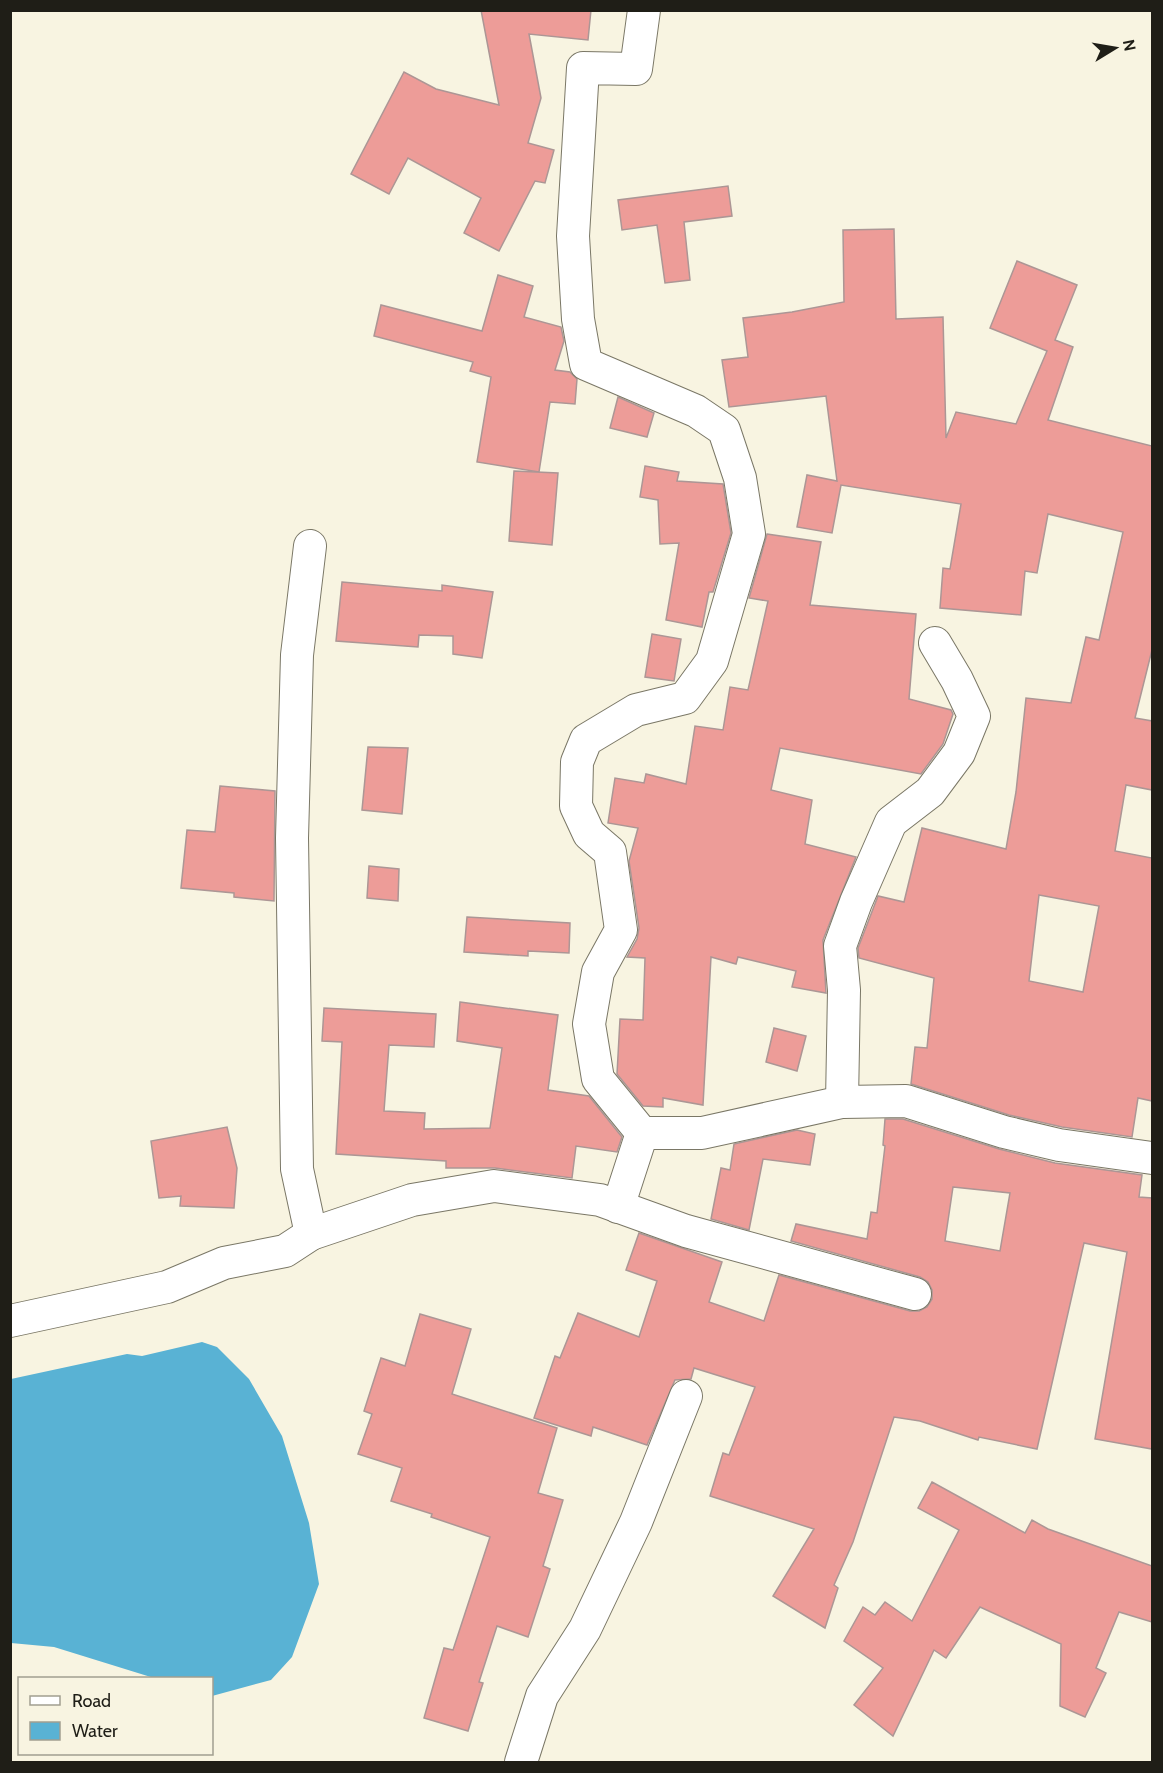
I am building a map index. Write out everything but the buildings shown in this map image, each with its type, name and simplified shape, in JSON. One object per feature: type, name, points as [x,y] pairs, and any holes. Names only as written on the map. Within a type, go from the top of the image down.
[{"type":"street","points":[[642,1133],[598,1079],[589,1024],[598,972],[621,930],[610,852],[589,834],[576,806],[576,762],[586,740],[636,710],[685,698],[712,661],[749,534],[740,478],[724,430],[696,411],[586,364],[578,319],[573,236],[583,68],[636,69],[644,10]]},
{"type":"street","points":[[310,546],[297,655],[292,838],[297,1169],[311,1234]]},
{"type":"street","points":[[842,1102],[844,990],[840,946],[856,902],[891,822],[930,792],[959,753],[974,716],[957,680],[935,643]]},
{"type":"street","points":[[642,1133],[702,1133],[842,1102],[906,1101],[1004,1132],[1059,1145],[1152,1158]]},
{"type":"street","points":[[618,1207],[642,1133]]},
{"type":"street","points":[[10,1321],[167,1287],[224,1263],[285,1251],[311,1234],[412,1200],[494,1186],[600,1200],[686,1231],[915,1294]]},
{"type":"street","points":[[521,1762],[542,1696],[585,1629],[611,1576],[636,1522],[686,1396]]},
{"type":"water","points":[[202,1342],[217,1347],[249,1379],[282,1436],[309,1523],[319,1584],[292,1657],[271,1680],[213,1696],[213,1677],[151,1677],[54,1647],[11,1643],[11,1379],[127,1354],[142,1356]]}]
